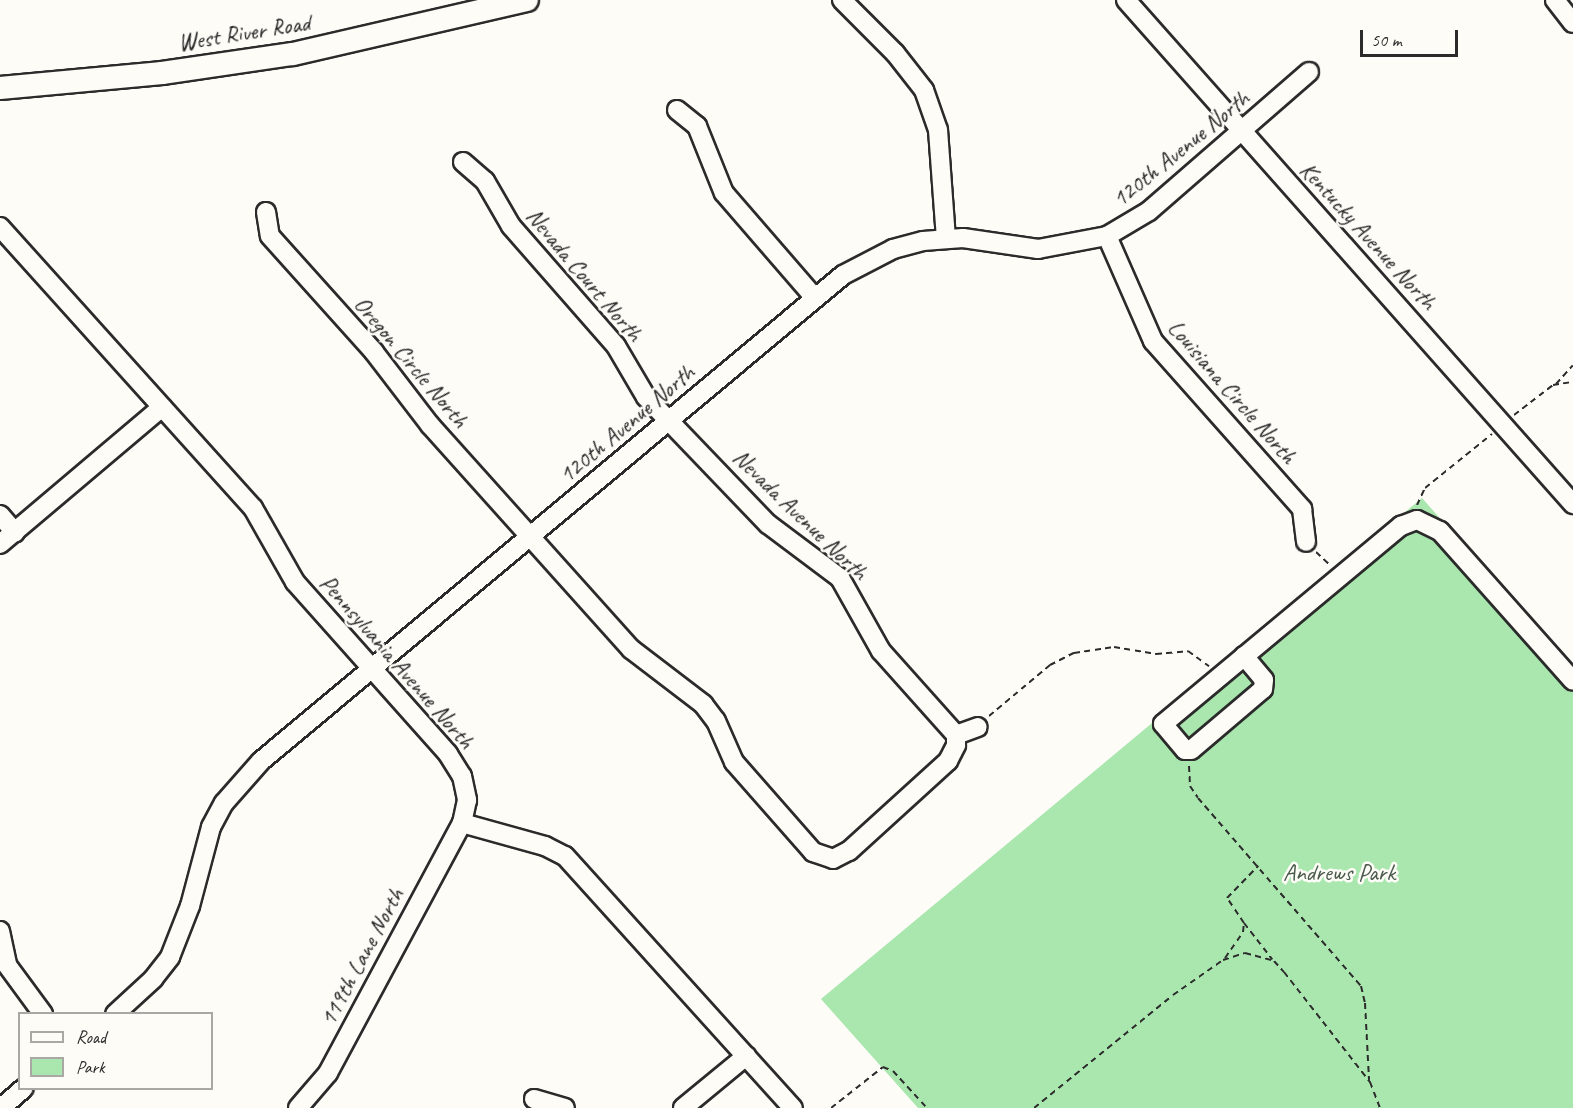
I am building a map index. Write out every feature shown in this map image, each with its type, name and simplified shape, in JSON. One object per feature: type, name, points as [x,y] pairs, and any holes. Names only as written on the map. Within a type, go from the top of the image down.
[{"type":"main road","name":"West River Road","points":[[0,88],[162,73],[283,56],[527,0]]},
{"type":"street","points":[[842,0],[895,53],[924,90],[938,130],[945,239]]},
{"type":"street","name":"Kentucky Avenue North","points":[[1126,0],[1573,504]]},
{"type":"street","points":[[1555,0],[1573,23]]},
{"type":"street","name":"120th Avenue North","points":[[117,1012],[153,979],[170,957],[190,906],[201,852],[224,803],[261,761],[814,298],[866,261],[923,241],[945,239],[1038,249],[1107,236],[1149,211],[1243,132],[1309,72]]},
{"type":"street","points":[[677,110],[697,126],[717,181],[729,199],[814,298]]},
{"type":"street","name":"Nevada Court North","points":[[463,162],[485,181],[511,226],[616,346],[646,397],[668,421]]},
{"type":"street","name":"Oregon Circle North","points":[[266,212],[270,236],[374,352],[430,425],[631,649],[687,688],[703,704],[716,721],[734,762],[813,852],[825,859],[849,850],[948,760],[956,745],[956,735]]},
{"type":"street","name":"Pennsylvania Avenue North","points":[[0,227],[253,508],[295,582],[456,764],[465,786],[462,823]]},
{"type":"street","name":"Louisiana Circle North","points":[[1107,236],[1153,341],[1302,509],[1306,542]]},
{"type":"street","points":[[0,544],[162,407]]},
{"type":"street","name":"Nevada Avenue North","points":[[668,421],[768,524],[840,578],[881,651],[956,735]]},
{"type":"street","points":[[0,514],[15,532]]},
{"type":"street","points":[[1244,656],[1264,680],[1263,689],[1187,750],[1163,724],[1244,656],[1401,526],[1417,520],[1440,531],[1573,681]]},
{"type":"street","points":[[956,735],[978,727]]},
{"type":"street","points":[[462,823],[545,846],[565,856],[793,1108]]},
{"type":"street","name":"119th Lane North","points":[[298,1108],[328,1072],[462,823]]},
{"type":"street","points":[[0,931],[7,965],[42,1012]]},
{"type":"street","points":[[683,1108],[746,1056]]},
{"type":"street","points":[[1,1108],[23,1090]]},
{"type":"street","points":[[534,1099],[565,1108]]},
{"type":"path","points":[[1509,419],[1556,384],[1573,365]]},
{"type":"path","points":[[1556,384],[1573,382]]},
{"type":"path","points":[[1417,520],[1418,500],[1425,488],[1493,433]]},
{"type":"path","points":[[1306,542],[1341,576]]},
{"type":"path","points":[[978,727],[1050,665],[1074,653],[1098,648],[1129,648],[1156,654],[1188,651],[1208,664],[1218,678]]},
{"type":"path","points":[[1187,750],[1190,786],[1360,986],[1365,1003],[1370,1083]]},
{"type":"path","points":[[1258,866],[1227,898],[1244,923],[1370,1083],[1380,1108]]},
{"type":"path","points":[[1034,1108],[1149,1014],[1223,960],[1241,940],[1244,923]]},
{"type":"path","points":[[1223,960],[1245,953],[1274,961]]},
{"type":"path","points":[[831,1108],[883,1067],[893,1071],[927,1108]]},
{"type":"green space","name":"Andrews Park","points":[[1422,498],[1573,669],[1573,1108],[918,1108],[821,999]]}]
